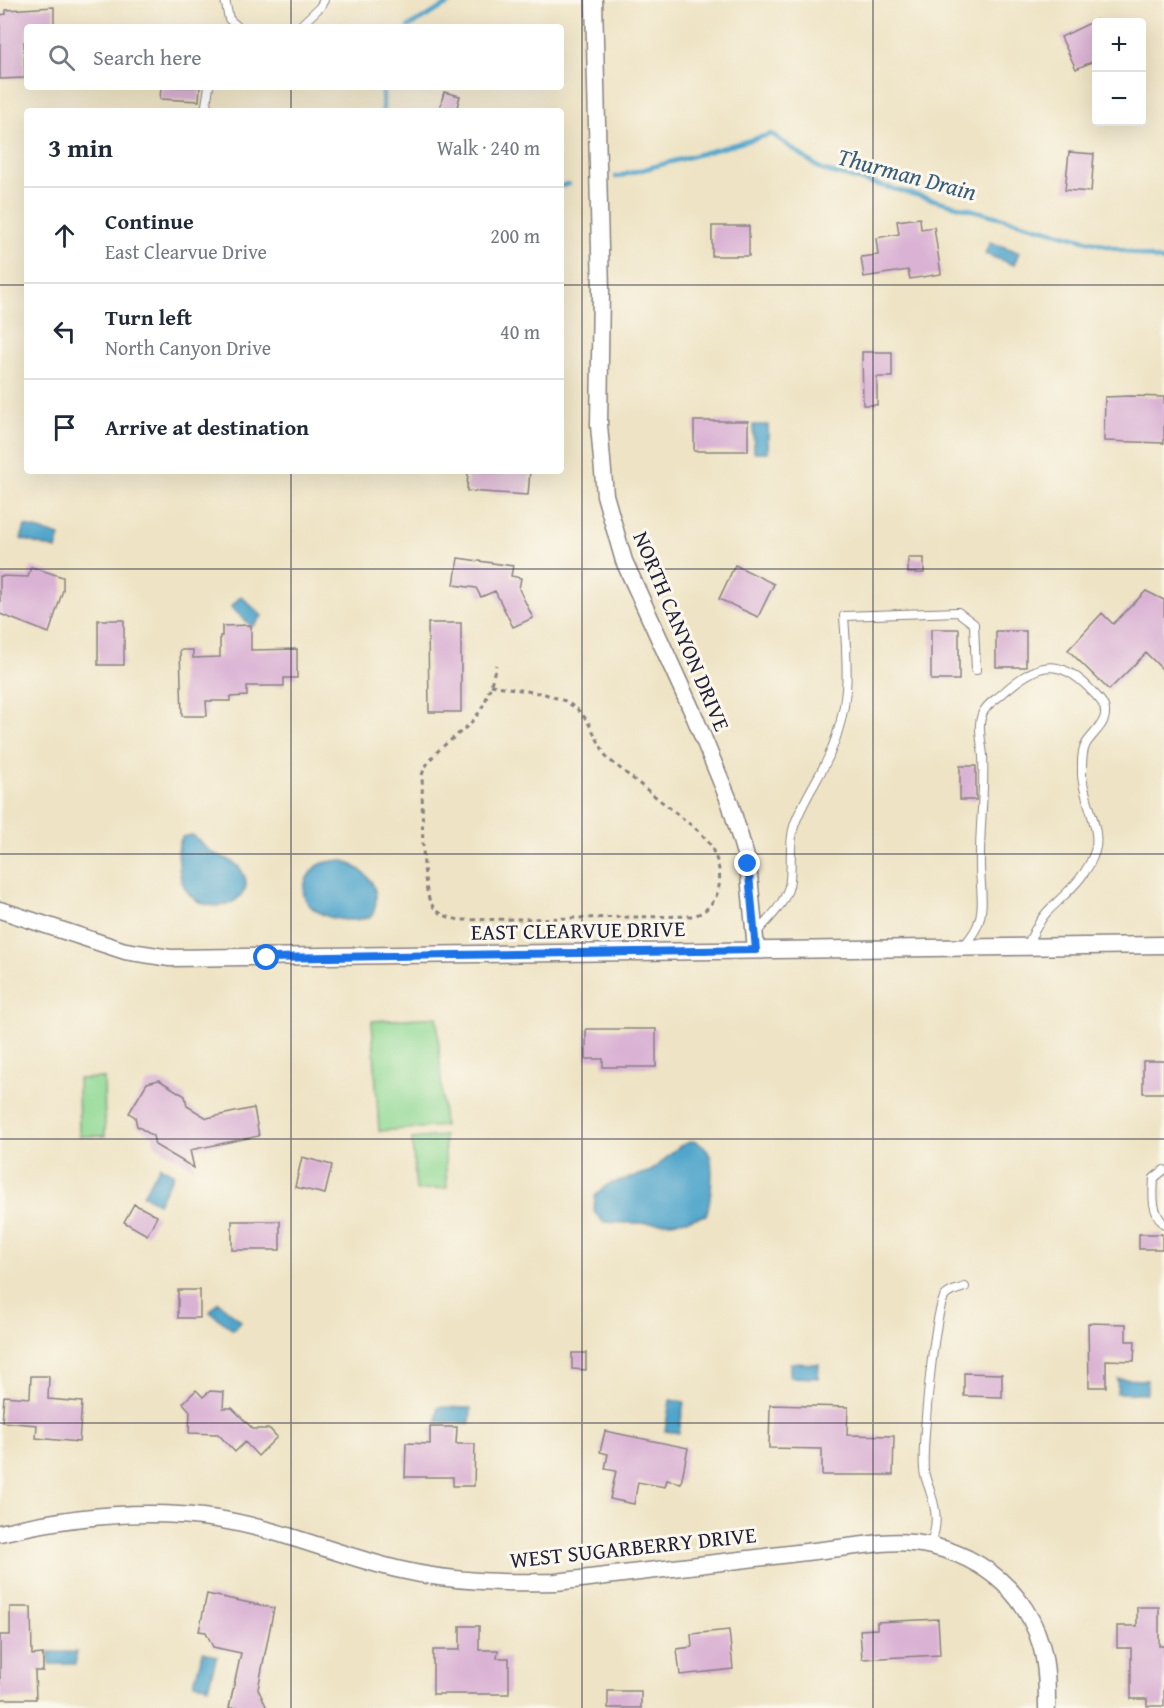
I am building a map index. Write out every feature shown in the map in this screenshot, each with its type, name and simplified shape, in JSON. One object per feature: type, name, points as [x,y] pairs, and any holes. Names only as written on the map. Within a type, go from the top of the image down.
[{"type":"street","name":"NORTH CANYON DRIVE","points":[[594,0],[601,291],[599,425],[605,495],[624,561],[693,712],[730,802],[748,864],[755,942]]},
{"type":"street","name":"EAST CLEARVUE DRIVE","points":[[0,910],[125,951],[170,958],[755,942],[963,948],[1164,945]]},
{"type":"street","name":"WEST SUGARBERRY DRIVE","points":[[0,1533],[82,1517],[136,1514],[190,1516],[270,1530],[403,1571],[456,1580],[510,1583],[555,1582],[899,1541],[931,1544],[954,1551],[987,1569],[1014,1594],[1030,1619],[1041,1643],[1047,1671],[1047,1708]]},
{"type":"lane","points":[[225,0],[228,23]]},
{"type":"lane","points":[[302,24],[324,0]]},
{"type":"lane","points":[[206,108],[209,90]]},
{"type":"lane","points":[[755,942],[781,904],[789,886],[795,825],[829,755],[842,718],[848,691],[849,672],[844,616],[958,612],[974,624],[976,670]]},
{"type":"lane","points":[[963,948],[978,924],[981,912],[983,757],[980,722],[984,709],[1017,681],[1034,671],[1058,668],[1068,671],[1082,682],[1102,703],[1106,712],[1104,719],[1085,745],[1082,758],[1082,779],[1095,833],[1096,848],[1084,872],[1069,892],[1047,912],[1036,927],[1027,947]]},
{"type":"lane","points":[[1164,1170],[1154,1178],[1153,1198],[1157,1216],[1164,1224]]},
{"type":"lane","points":[[931,1544],[937,1526],[935,1505],[923,1472],[926,1419],[935,1341],[943,1300],[947,1294],[965,1287]]},
{"type":"path","points":[[491,685],[545,694],[566,701],[587,720],[607,758],[701,833],[712,848],[720,874],[718,894],[707,910],[693,916],[460,920],[436,910],[430,903],[425,884],[422,775],[426,763],[481,710],[496,665]]},
{"type":"green space","points":[[437,1017],[444,1126],[379,1131],[372,1021]]},
{"type":"green space","points":[[104,1078],[105,1136],[79,1136],[78,1079]]},
{"type":"green space","points":[[444,1136],[447,1188],[416,1190],[412,1139]]},
{"type":"water","points":[[990,242],[1019,252],[1014,265],[985,254]]},
{"type":"water","points":[[753,425],[768,425],[768,452],[754,452]]},
{"type":"water","points":[[25,526],[60,536],[56,549],[21,539]]},
{"type":"water","points":[[241,596],[262,616],[252,627],[231,607]]},
{"type":"water","points":[[192,835],[210,851],[234,863],[243,873],[246,885],[241,895],[232,902],[219,906],[205,904],[193,897],[183,884],[179,864],[179,847],[182,837]]},
{"type":"water","points":[[342,860],[366,875],[375,889],[375,906],[372,916],[355,920],[337,919],[320,913],[304,897],[304,887],[315,868],[330,861]]},
{"type":"water","points":[[693,1141],[705,1148],[710,1156],[711,1186],[706,1215],[681,1221],[629,1223],[603,1222],[594,1212],[595,1196],[607,1185],[651,1171],[680,1146]]},
{"type":"water","points":[[160,1166],[174,1174],[158,1203],[143,1195]]},
{"type":"water","points":[[218,1302],[241,1321],[233,1330],[210,1312]]},
{"type":"water","points":[[790,1363],[819,1364],[818,1378],[790,1377]]},
{"type":"water","points":[[1118,1379],[1147,1380],[1147,1394],[1117,1393]]},
{"type":"water","points":[[670,1400],[684,1402],[679,1433],[665,1431]]},
{"type":"water","points":[[438,1407],[471,1408],[470,1423],[437,1422]]},
{"type":"water","points":[[49,1652],[76,1652],[76,1664],[49,1664]]},
{"type":"water","points":[[203,1652],[217,1656],[208,1687],[194,1683]]},
{"type":"building","points":[[54,7],[54,24],[24,24],[24,78],[0,79],[0,15],[6,14],[6,10]]},
{"type":"building","points":[[1092,22],[1092,62],[1076,69],[1061,37]]},
{"type":"building","points":[[161,90],[200,90],[199,101],[160,99]]},
{"type":"building","points":[[444,92],[460,96],[457,108],[440,108]]},
{"type":"building","points":[[1069,152],[1094,154],[1091,192],[1065,190]]},
{"type":"building","points":[[920,218],[921,229],[934,227],[941,274],[910,279],[908,270],[864,277],[861,257],[878,255],[876,238],[899,234],[897,221]]},
{"type":"building","points":[[712,226],[749,226],[749,256],[712,256]]},
{"type":"building","points":[[862,352],[892,352],[892,377],[877,377],[877,405],[863,405]]},
{"type":"building","points":[[1105,397],[1164,397],[1164,443],[1104,441]]},
{"type":"building","points":[[694,421],[748,421],[748,451],[694,451]]},
{"type":"building","points":[[468,474],[530,474],[528,495],[467,491]]},
{"type":"building","points":[[458,558],[513,566],[511,576],[521,578],[519,589],[533,618],[513,627],[495,591],[481,597],[476,588],[454,585]]},
{"type":"building","points":[[908,558],[924,558],[924,573],[908,573]]},
{"type":"building","points":[[735,565],[774,584],[758,617],[719,599]]},
{"type":"building","points":[[31,567],[63,577],[63,590],[49,633],[0,614],[0,576],[28,577]]},
{"type":"building","points":[[1146,591],[1164,600],[1164,671],[1146,653],[1109,690],[1068,650],[1102,613],[1113,624]]},
{"type":"building","points":[[98,620],[124,620],[124,665],[98,665]]},
{"type":"building","points":[[428,623],[461,623],[461,712],[429,712]]},
{"type":"building","points":[[251,625],[251,650],[297,649],[297,678],[284,678],[284,686],[247,686],[247,696],[230,697],[230,701],[206,701],[207,716],[182,716],[180,650],[193,650],[193,658],[220,657],[222,626]]},
{"type":"building","points":[[931,629],[959,629],[959,680],[931,680]]},
{"type":"building","points":[[996,631],[1026,631],[1026,667],[996,667]]},
{"type":"building","points":[[960,766],[976,766],[976,800],[960,800]]},
{"type":"building","points":[[586,1029],[656,1029],[656,1067],[603,1067],[603,1059],[586,1059]]},
{"type":"building","points":[[1143,1061],[1164,1061],[1164,1093],[1143,1093]]},
{"type":"building","points":[[159,1080],[185,1096],[187,1106],[207,1118],[254,1108],[259,1136],[190,1150],[194,1168],[155,1145],[153,1136],[137,1126],[135,1117],[129,1113],[147,1083]]},
{"type":"building","points":[[302,1157],[332,1165],[325,1194],[295,1187]]},
{"type":"building","points":[[134,1204],[157,1216],[147,1235],[124,1222]]},
{"type":"building","points":[[232,1221],[280,1221],[280,1250],[232,1250]]},
{"type":"building","points":[[1139,1234],[1162,1234],[1162,1249],[1139,1249]]},
{"type":"building","points":[[178,1290],[200,1290],[200,1318],[178,1318]]},
{"type":"building","points":[[1088,1323],[1126,1324],[1126,1341],[1135,1341],[1134,1361],[1106,1360],[1106,1387],[1089,1387]]},
{"type":"building","points":[[572,1353],[586,1353],[586,1370],[572,1369]]},
{"type":"building","points":[[964,1373],[1002,1374],[1002,1397],[964,1396]]},
{"type":"building","points":[[31,1376],[49,1376],[48,1399],[82,1402],[79,1442],[36,1438],[37,1425],[2,1422],[4,1396],[30,1398]]},
{"type":"building","points":[[196,1390],[203,1397],[210,1391],[224,1392],[223,1408],[232,1408],[253,1429],[270,1429],[277,1437],[258,1456],[245,1442],[235,1452],[218,1434],[189,1433],[190,1411],[183,1403]]},
{"type":"building","points":[[770,1405],[848,1407],[847,1435],[894,1436],[893,1475],[822,1475],[822,1449],[769,1448]]},
{"type":"building","points":[[430,1427],[457,1427],[456,1444],[475,1444],[474,1486],[453,1486],[453,1477],[405,1477],[406,1443],[430,1444]]},
{"type":"building","points":[[605,1431],[688,1448],[681,1483],[667,1480],[665,1487],[638,1482],[634,1504],[610,1499],[616,1471],[605,1469],[608,1454],[600,1452]]},
{"type":"building","points":[[207,1594],[274,1608],[258,1689],[267,1708],[229,1708],[241,1653],[213,1647],[206,1632],[199,1631]]},
{"type":"building","points":[[10,1607],[31,1607],[32,1655],[43,1654],[43,1671],[35,1671],[36,1699],[0,1699],[0,1635],[10,1635]]},
{"type":"building","points":[[1137,1607],[1159,1607],[1159,1646],[1164,1646],[1164,1706],[1147,1706],[1147,1699],[1131,1699],[1131,1648],[1117,1648],[1117,1626],[1137,1626]]},
{"type":"building","points":[[938,1619],[940,1655],[862,1659],[860,1630],[877,1629],[877,1622]]},
{"type":"building","points":[[460,1626],[479,1626],[479,1650],[498,1650],[497,1658],[509,1658],[509,1694],[433,1694],[433,1650],[460,1650]]},
{"type":"building","points":[[729,1630],[733,1669],[680,1675],[677,1649],[692,1647],[691,1634]]},
{"type":"building","points":[[608,1691],[641,1691],[641,1708],[608,1708]]},
{"type":"waterway","name":"Thurman Drain","points":[[413,24],[455,0]]},
{"type":"waterway","name":"Thurman Drain","points":[[383,90],[383,108]]},
{"type":"waterway","name":"Thurman Drain","points":[[616,177],[772,134],[822,170],[1164,261]]},
{"type":"waterway","name":"Thurman Drain","points":[[564,185],[568,184]]},
{"type":"route","points":[[267,958],[756,950],[748,864]]}]
